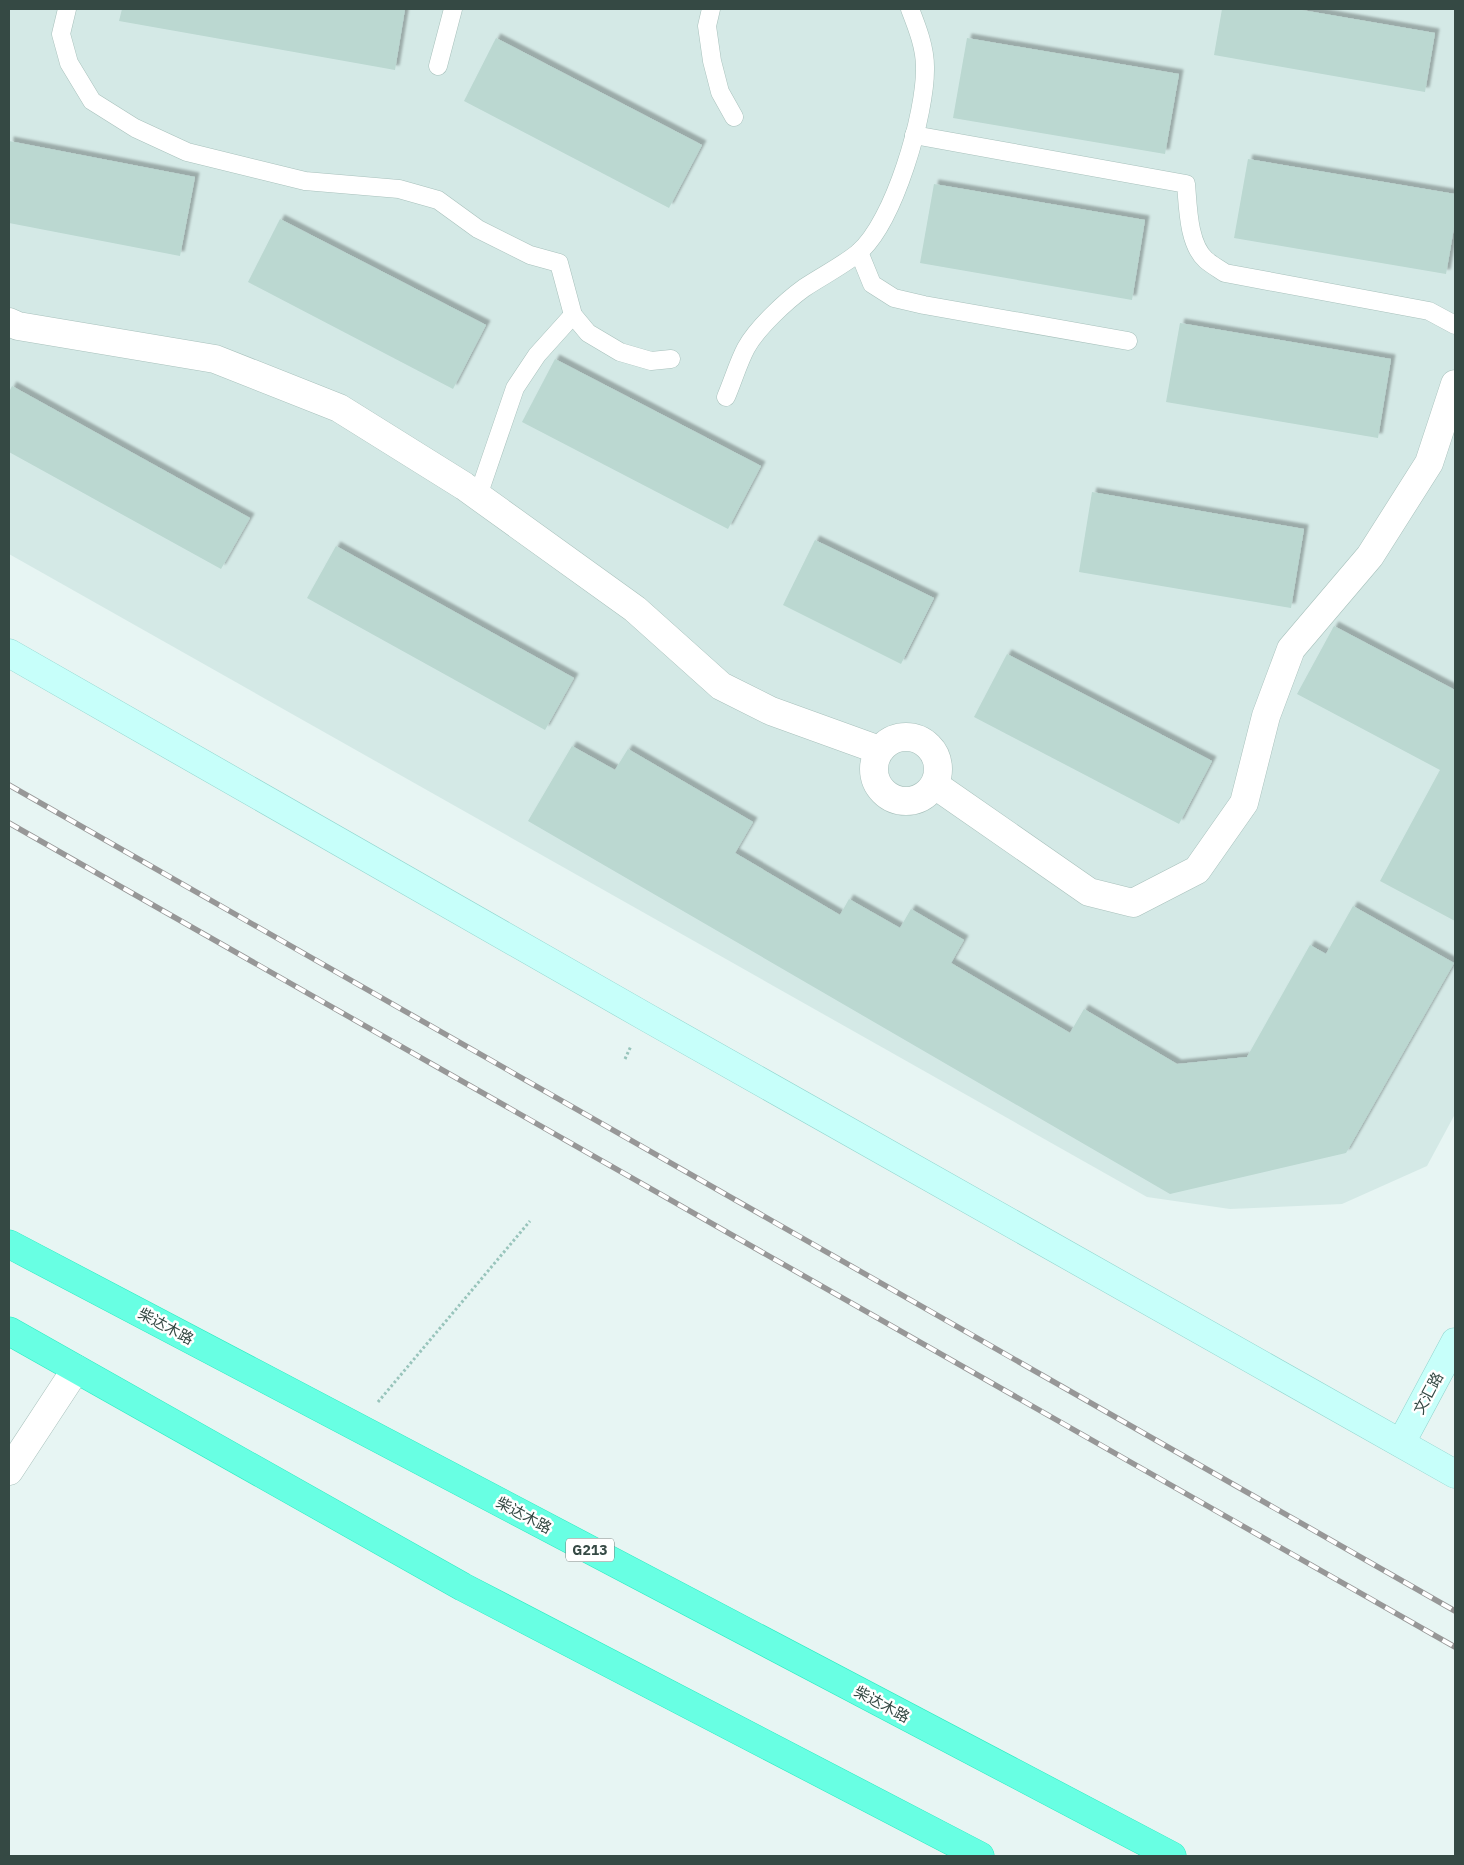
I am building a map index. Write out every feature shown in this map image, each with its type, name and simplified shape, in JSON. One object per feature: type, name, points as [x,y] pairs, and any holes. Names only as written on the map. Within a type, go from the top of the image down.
[{"type":"highway","name":"柴达木路","points":[[9,1244],[1172,1856]]},
{"type":"highway","points":[[9,1331],[463,1586],[980,1856]]},
{"type":"street","points":[[9,322],[18,326],[215,359],[339,408],[464,486],[635,609],[721,686],[771,711],[879,750]]},
{"type":"street","points":[[935,785],[1089,892],[1133,903],[1197,870],[1244,803],[1266,716],[1291,649],[1370,556],[1429,463],[1455,384]]},
{"type":"street","points":[[9,653],[628,1007],[1455,1474]]},
{"type":"street","points":[[907,736],[919,738],[928,744],[935,753],[939,763],[935,785],[928,793],[909,801],[889,796],[881,790],[876,780],[875,760],[879,750],[896,738],[907,736]]},
{"type":"street","name":"文汇路","points":[[1401,1443],[1455,1342]]},
{"type":"street","points":[[9,1471],[76,1369]]},
{"type":"lane","points":[[67,9],[61,34],[70,63],[92,101],[134,128],[187,152],[297,179],[399,189],[438,200],[478,229],[530,255],[559,263],[573,315],[588,333],[620,352],[651,361],[671,359]]},
{"type":"lane","points":[[438,66],[453,9]]},
{"type":"lane","points":[[711,9],[707,26],[712,61],[720,92],[734,117]]},
{"type":"lane","points":[[726,397],[747,346],[774,313],[803,289],[859,252],[881,223],[909,158],[923,99],[926,66],[920,38],[910,9]]},
{"type":"lane","points":[[914,135],[1186,184],[1189,217],[1194,239],[1204,258],[1226,273],[1428,311],[1455,325]]},
{"type":"lane","points":[[859,252],[872,284],[894,298],[1128,341]]},
{"type":"lane","points":[[478,496],[515,388],[537,355],[573,315]]},
{"type":"path","points":[[357,1427],[530,1221]]},
{"type":"shaded area","points":[[9,9],[1455,9],[1455,1114],[1427,1166],[1342,1204],[1230,1209],[1147,1197],[9,554]]},
{"type":"building","points":[[122,9],[405,9],[395,70],[119,21]]},
{"type":"building","points":[[1222,9],[1296,9],[1435,33],[1425,92],[1214,55]]},
{"type":"building","points":[[496,38],[702,145],[669,208],[464,101]]},
{"type":"building","points":[[967,38],[1179,74],[1165,154],[953,118]]},
{"type":"building","points":[[9,141],[195,177],[180,256],[9,223]]},
{"type":"building","points":[[1248,159],[1455,194],[1455,222],[1446,274],[1234,238]]},
{"type":"building","points":[[934,184],[1145,220],[1132,300],[920,263]]},
{"type":"building","points":[[280,219],[486,325],[453,389],[248,282]]},
{"type":"building","points":[[1180,323],[1391,359],[1378,438],[1166,402]]},
{"type":"building","points":[[555,359],[761,466],[728,529],[522,422]]},
{"type":"building","points":[[12,386],[250,518],[221,569],[9,452],[9,392]]},
{"type":"building","points":[[1092,492],[1304,529],[1291,608],[1079,572]]},
{"type":"building","points":[[815,540],[934,598],[901,664],[783,605]]},
{"type":"building","points":[[336,546],[574,678],[545,730],[307,598]]},
{"type":"building","points":[[1334,626],[1455,690],[1455,921],[1380,881],[1440,770],[1297,694]]},
{"type":"building","points":[[1007,654],[1212,761],[1179,824],[974,717]]},
{"type":"building","points":[[572,746],[615,770],[628,749],[753,822],[735,853],[840,915],[849,899],[900,928],[911,909],[964,940],[951,963],[1070,1033],[1084,1009],[1177,1064],[1247,1057],[1310,945],[1326,954],[1353,906],[1454,963],[1346,1153],[1170,1194],[528,821]]},
{"type":"railway","points":[[9,785],[1455,1611]]},
{"type":"railway","points":[[9,823],[1455,1647]]}]
